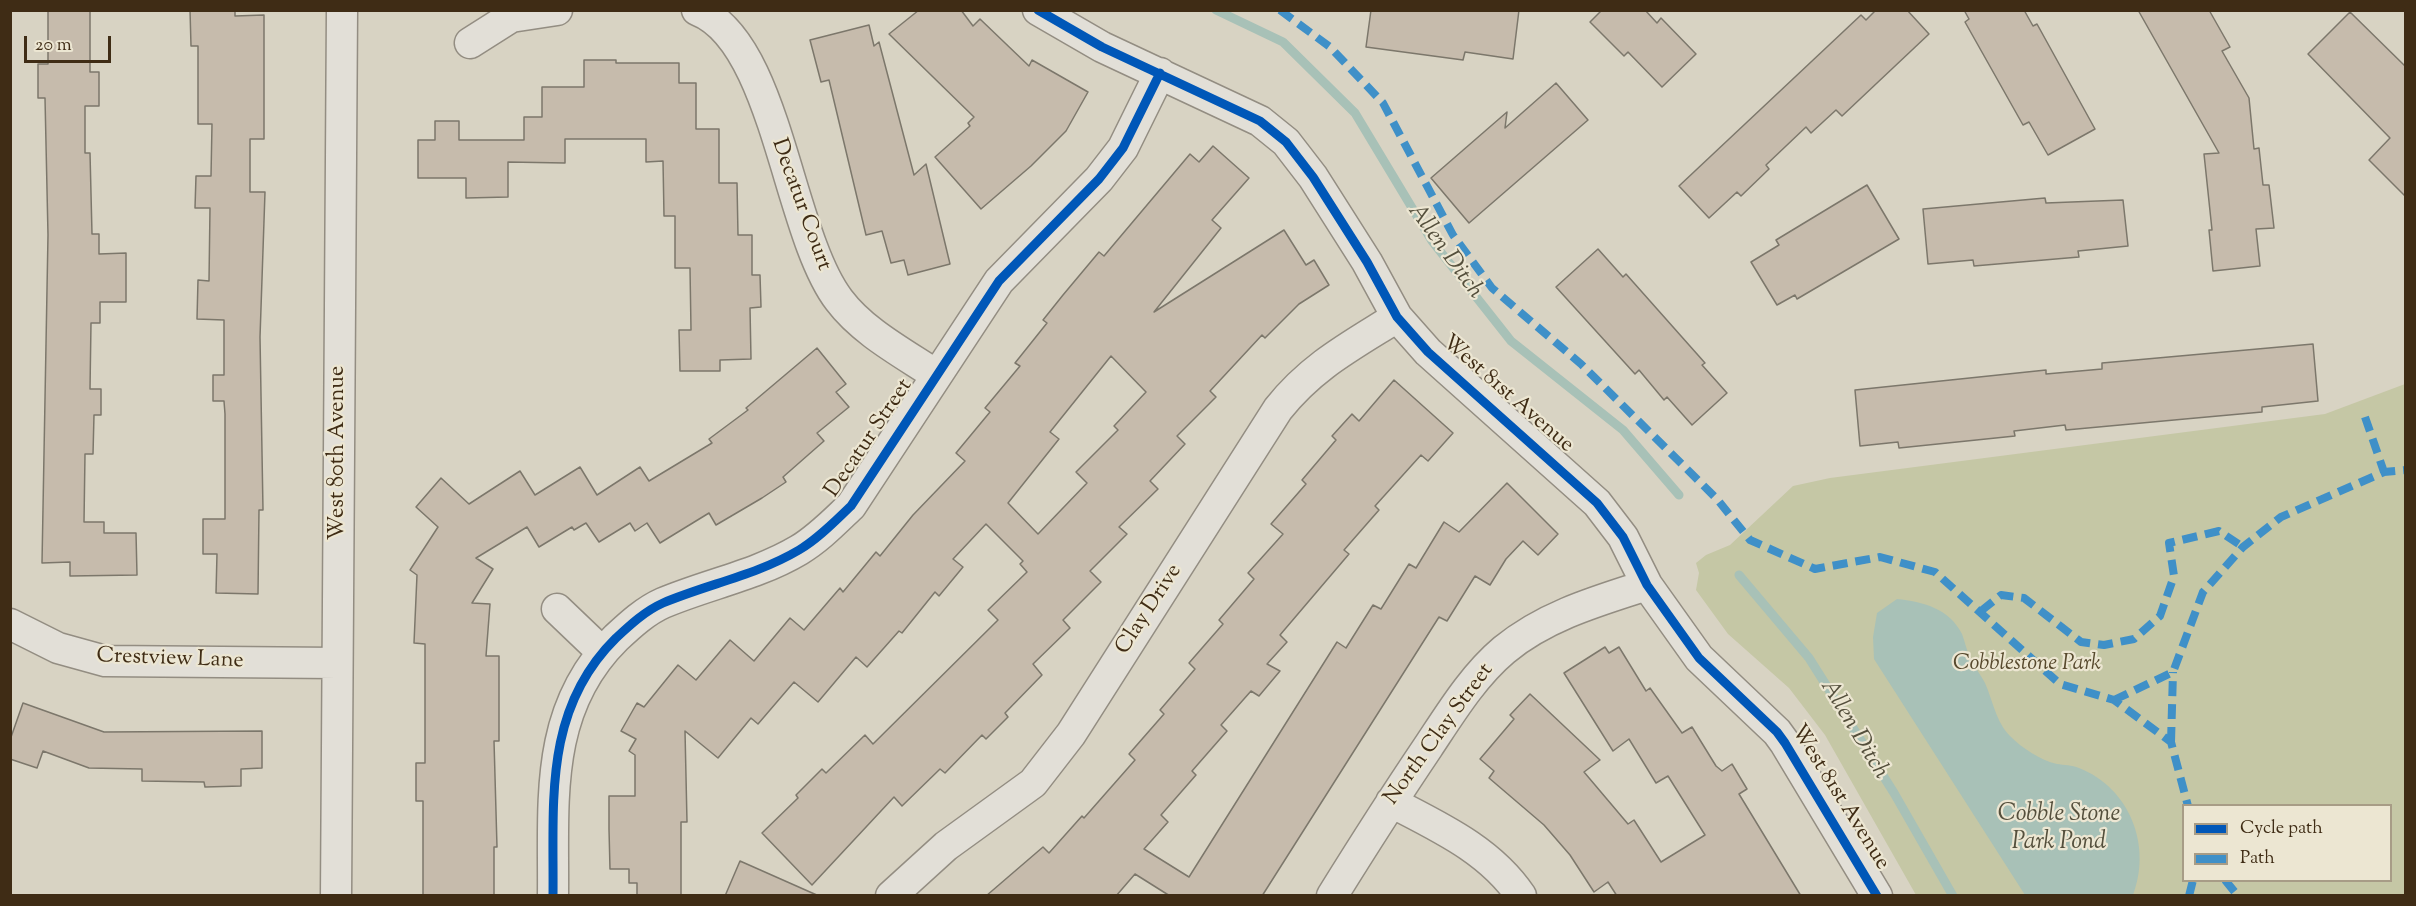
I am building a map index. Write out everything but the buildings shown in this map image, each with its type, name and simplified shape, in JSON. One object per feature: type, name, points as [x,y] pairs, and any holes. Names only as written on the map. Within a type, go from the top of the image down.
[{"type":"street","name":"West 80th Avenue","points":[[336,896],[342,10]]},
{"type":"street","points":[[470,43],[511,17],[557,10]]},
{"type":"street","name":"Decatur Court","points":[[696,10],[717,23],[729,36],[753,73],[807,236],[838,300],[873,332],[936,375]]},
{"type":"street","name":"West 81st Avenue","points":[[1038,10],[1102,47],[1260,121],[1286,142],[1319,186],[1367,262],[1397,318],[1428,352],[1597,502],[1623,537],[1647,585],[1699,658],[1781,738],[1877,896]]},
{"type":"street","name":"Decatur Street","points":[[553,896],[554,776],[559,742],[569,709],[584,677],[602,652],[631,623],[662,604],[784,558],[823,534],[851,506],[1010,266],[1100,179],[1123,148],[1160,73]]},
{"type":"street","name":"Clay Drive","points":[[891,896],[946,846],[1033,783],[1071,734],[1278,409],[1298,384],[1323,363],[1397,318]]},
{"type":"street","name":"North Clay Street","points":[[1332,896],[1452,711],[1484,670],[1503,651],[1522,637],[1574,608],[1647,585]]},
{"type":"street","points":[[557,609],[602,652]]},
{"type":"street","name":"Crestview Lane","points":[[10,624],[58,648],[105,661],[337,663]]},
{"type":"street","points":[[1391,802],[1462,840],[1494,864],[1521,896]]},
{"type":"green space","name":"Cobblestone Park","points":[[2405,384],[2405,895],[1916,895],[1825,735],[1789,688],[1728,634],[1696,590],[1699,573],[1696,563],[1706,555],[1730,545],[1793,486],[1830,478],[2325,414]]},
{"type":"water","name":"Cobble Stone Park Pond","points":[[1897,599],[1934,608],[1943,612],[1957,625],[1968,654],[1985,683],[2001,724],[2015,740],[2044,760],[2076,767],[2097,777],[2112,789],[2124,804],[2138,839],[2140,857],[2133,895],[2025,895],[1874,659],[1873,637],[1877,613]]},
{"type":"waterway","name":"Allen Ditch","points":[[1216,10],[1283,42],[1355,113],[1432,241],[1511,341],[1623,430],[1679,495]]},
{"type":"waterway","name":"Allen Ditch","points":[[1739,575],[1809,658],[1894,793],[1953,896]]},
{"type":"marked path","points":[[1280,10],[1330,47],[1383,103],[1453,235],[1492,288],[1581,364],[1717,499],[1750,540],[1815,569],[1880,557],[1935,572],[2060,684],[2114,700],[2171,742],[2187,804]]},
{"type":"marked path","points":[[2365,417],[2384,472]]},
{"type":"marked path","points":[[2114,700],[2173,672],[2203,592],[2243,547],[2281,517],[2384,472],[2406,470]]},
{"type":"marked path","points":[[1981,611],[2001,595],[2024,598],[2081,642],[2104,645],[2134,639],[2160,616],[2174,576],[2169,543],[2219,531],[2243,547]]},
{"type":"marked path","points":[[2171,742],[2173,672]]},
{"type":"marked path","points":[[2189,896],[2192,882]]},
{"type":"marked path","points":[[2227,882],[2238,896]]},
{"type":"cycle path","points":[[1038,10],[1102,47],[1260,121],[1286,142],[1313,177],[1367,262],[1397,317],[1428,352],[1597,503],[1623,537],[1647,585],[1699,658],[1777,732],[1877,896]]},
{"type":"cycle path","points":[[553,896],[554,792],[558,759],[564,726],[576,695],[592,666],[616,638],[650,610],[680,596],[783,559],[813,540],[851,506],[999,281],[1099,179],[1123,148],[1160,73]]}]
